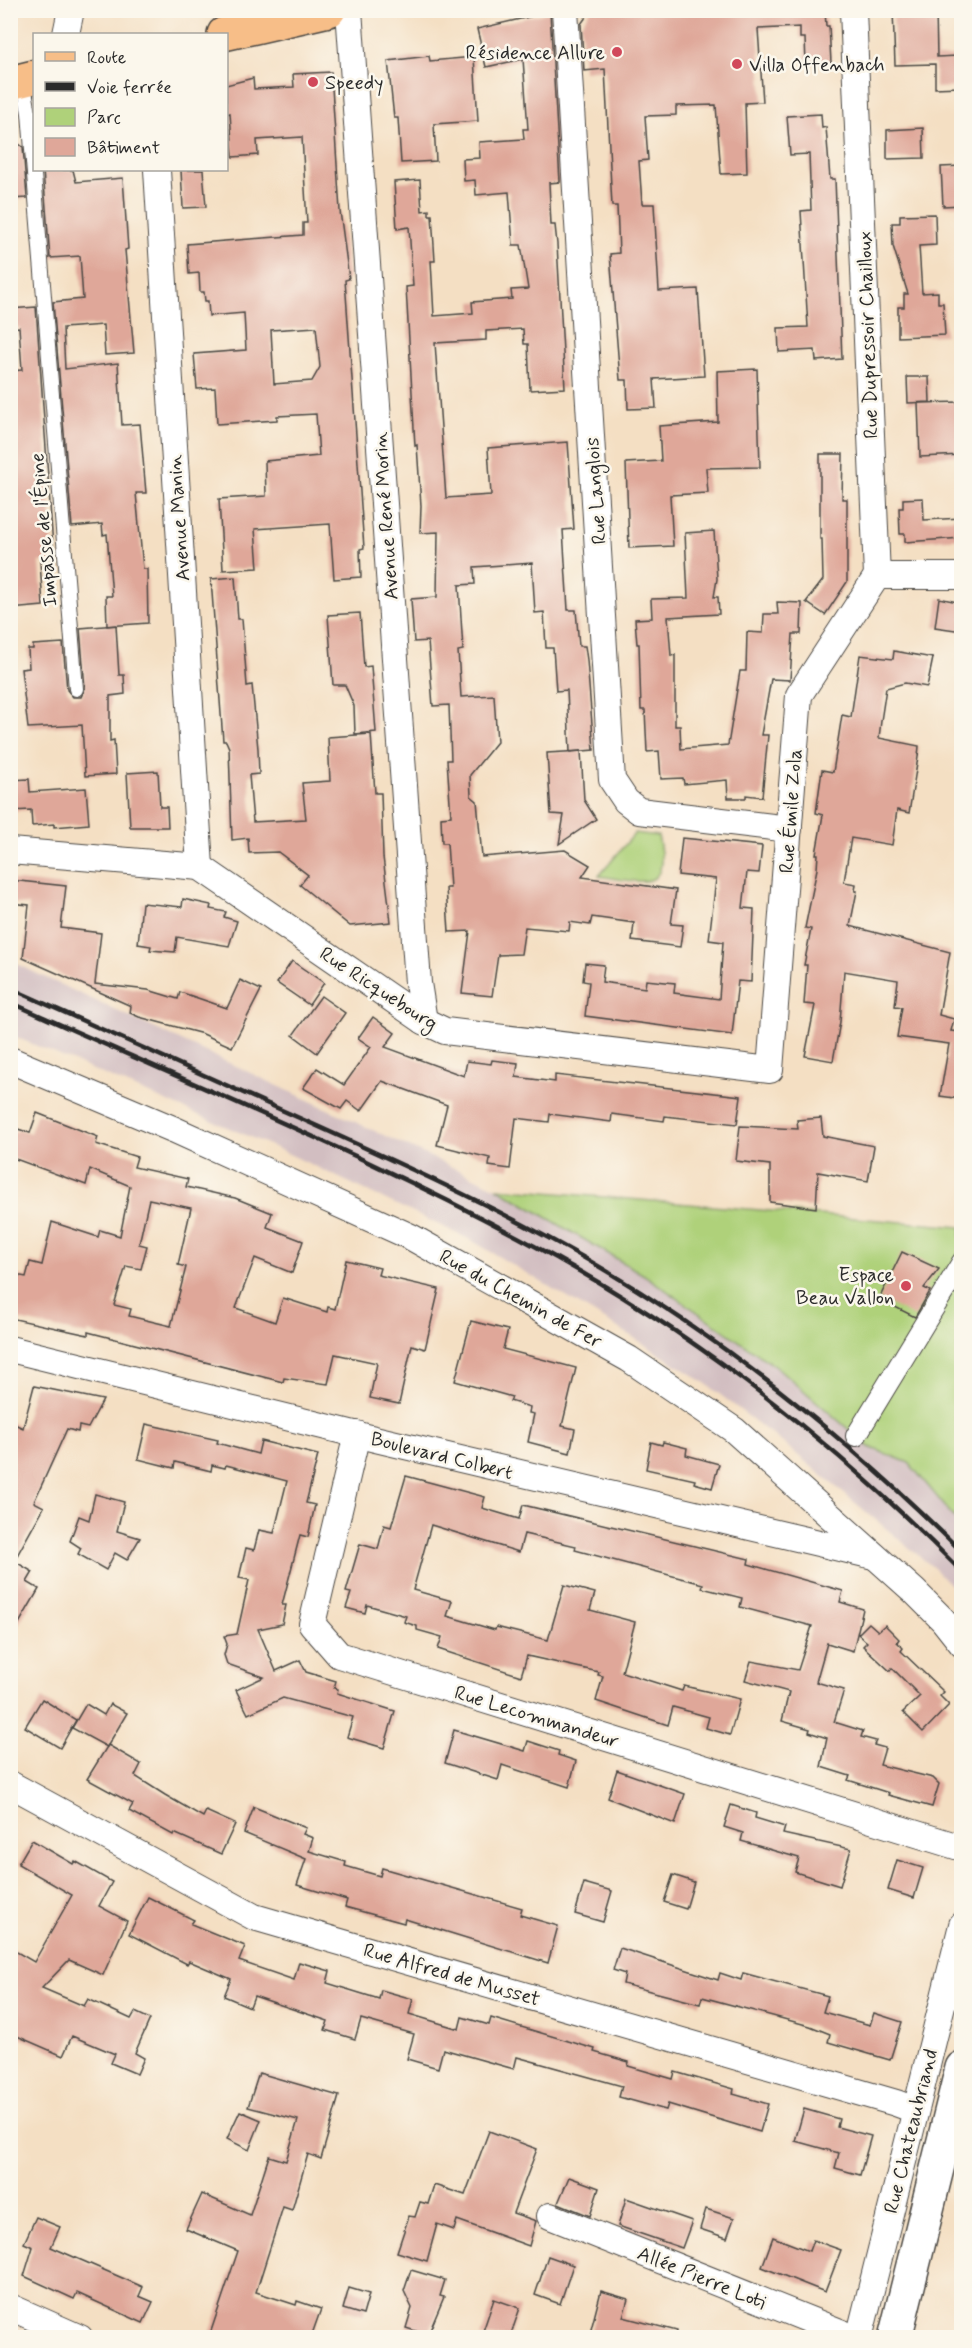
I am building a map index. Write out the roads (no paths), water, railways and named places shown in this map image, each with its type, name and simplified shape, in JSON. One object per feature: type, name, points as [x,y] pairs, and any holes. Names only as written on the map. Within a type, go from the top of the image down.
[{"type":"main road","points":[[228,33],[320,12]]},
{"type":"street","points":[[66,33],[71,10]]},
{"type":"street","name":"Avenue René Morin","points":[[349,10],[417,971],[424,1021]]},
{"type":"street","name":"Rue Langlois","points":[[566,10],[612,780],[626,801],[639,811],[789,829]]},
{"type":"street","name":"Rue Dupressoir Chailloux","points":[[853,10],[877,576]]},
{"type":"street","name":"Avenue Manin","points":[[157,171],[200,867]]},
{"type":"street","points":[[877,576],[962,576]]},
{"type":"street","name":"Rue Émile Zola","points":[[770,1070],[799,695],[877,576]]},
{"type":"street","name":"Rue Ricquebourg","points":[[10,851],[200,867],[424,1021],[445,1031],[770,1070]]},
{"type":"street","name":"Rue du Chemin de Fer","points":[[10,1060],[175,1130],[411,1238],[629,1359],[734,1430],[875,1556],[943,1620],[962,1644]]},
{"type":"street","points":[[856,1436],[962,1262]]},
{"type":"street","name":"Boulevard Colbert","points":[[11,1350],[875,1556]]},
{"type":"street","name":"Rue Lecommandeur","points":[[357,1434],[312,1624],[339,1655],[962,1848]]},
{"type":"street","name":"Rue Alfred de Musset","points":[[11,1787],[254,1917],[915,2110]]},
{"type":"street","name":"Rue Chateaubriand","points":[[857,2337],[962,1925]]},
{"type":"street","points":[[895,2337],[962,2068]]},
{"type":"street","points":[[912,2337],[962,2138]]},
{"type":"street","name":"Allée Pierre Loti","points":[[550,2216],[857,2337]]},
{"type":"street","points":[[10,2307],[80,2337]]},
{"type":"lane","name":"Impasse de l'Épine","points":[[23,80],[33,161]]},
{"type":"lane","name":"Impasse de l'Épine","points":[[34,171],[76,689]]},
{"type":"railway","points":[[10,988],[401,1164],[588,1260],[688,1324],[784,1394],[875,1470],[962,1552]]},
{"type":"railway","points":[[10,1002],[366,1161],[437,1195],[574,1268],[679,1334],[778,1406],[873,1486],[962,1572]]},
{"type":"place","name":"Résidence Allure","points":[[617,52]]},
{"type":"place","name":"Villa Offenbach","points":[[737,64]]},
{"type":"place","name":"Speedy","points":[[313,82]]},
{"type":"place","name":"Espace Beau Vallon","points":[[906,1286]]}]
